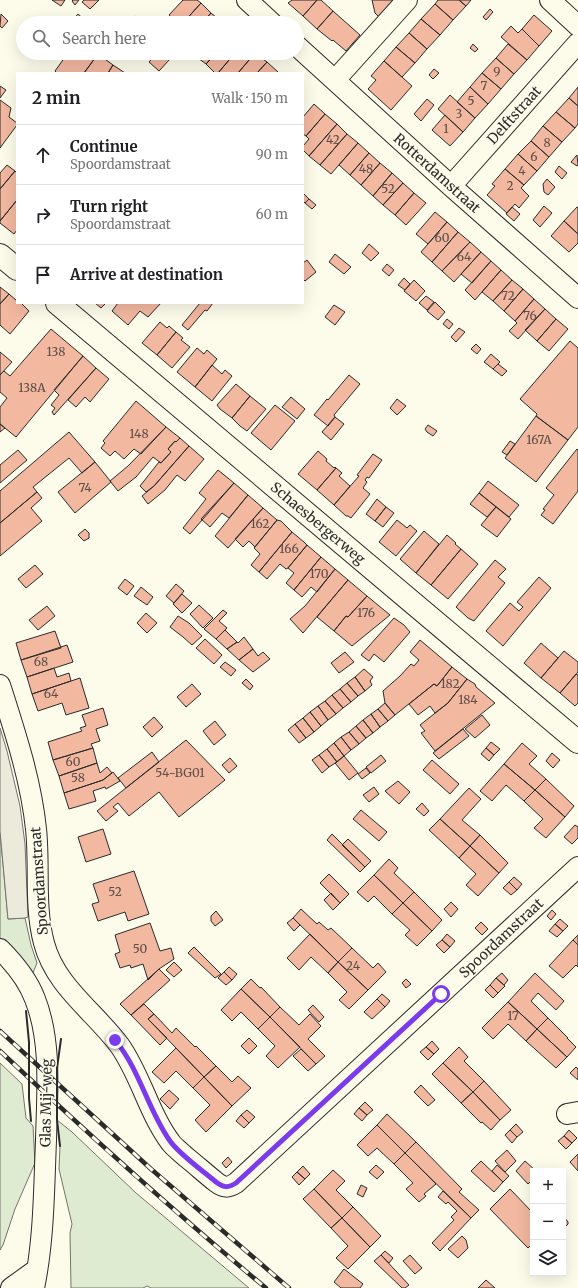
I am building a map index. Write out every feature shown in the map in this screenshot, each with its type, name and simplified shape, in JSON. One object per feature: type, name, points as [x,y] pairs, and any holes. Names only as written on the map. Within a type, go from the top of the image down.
[{"type":"street","points":[[247,0],[264,16]]},
{"type":"street","points":[[335,80],[408,0]]},
{"type":"street","points":[[550,0],[578,26]]},
{"type":"street","name":"Delftstraat","points":[[451,186],[578,44]]},
{"type":"street","name":"Rotterdamstraat","points":[[304,52],[451,186],[576,292]]},
{"type":"street","points":[[0,255],[16,268]]},
{"type":"street","name":"Schaesbergerweg","points":[[58,304],[578,742]]},
{"type":"street","name":"Spoordamstraat","points":[[0,685],[12,721],[31,792],[36,830],[39,920],[47,954],[55,969],[74,995],[120,1046],[160,1125],[171,1143],[223,1187],[228,1187],[236,1183],[578,867]]},
{"type":"street","name":"Glas Mij-weg","points":[[0,949],[15,966],[26,982],[34,998],[41,1019],[46,1045],[45,1170],[42,1226],[35,1279],[11,1288]]},
{"type":"green space","points":[[0,831],[8,919],[25,918],[37,963],[32,975],[0,940]]},
{"type":"green space","points":[[0,1063],[22,1084],[26,1118],[33,1126],[35,1163],[15,1209],[0,1250]]},
{"type":"green space","points":[[57,1120],[72,1132],[136,1193],[249,1288],[151,1288],[147,1286],[143,1288],[71,1288],[70,1233],[72,1224],[59,1169],[60,1146]]},
{"type":"shaded area","points":[[0,728],[20,806],[25,844],[28,917],[25,918],[8,919],[0,831]]},
{"type":"building","points":[[52,0],[65,0],[61,6]]},
{"type":"building","points":[[79,0],[75,5],[72,1]]},
{"type":"building","points":[[84,0],[99,0],[90,9],[82,2]]},
{"type":"building","points":[[183,0],[197,0],[201,3],[189,16],[169,15]]},
{"type":"building","points":[[292,0],[317,0],[303,16],[288,3]]},
{"type":"building","points":[[317,0],[321,0],[333,11],[317,29],[303,16]]},
{"type":"building","points":[[372,0],[396,0],[381,19],[375,13]]},
{"type":"building","points":[[438,0],[459,0],[466,6],[453,20],[435,4]]},
{"type":"building","points":[[459,0],[471,0],[466,6]]},
{"type":"building","points":[[201,3],[211,13],[208,16],[189,16]]},
{"type":"building","points":[[435,4],[453,20],[440,35],[421,19]]},
{"type":"building","points":[[490,9],[493,12],[486,20],[483,17]]},
{"type":"building","points":[[333,11],[360,35],[346,51],[317,29]]},
{"type":"building","points":[[1,14],[8,21],[2,28],[0,26]]},
{"type":"building","points":[[534,15],[552,31],[539,46],[522,29]]},
{"type":"building","points":[[421,19],[440,35],[427,49],[409,33]]},
{"type":"building","points":[[511,26],[518,33],[522,29],[539,46],[527,60],[501,37]]},
{"type":"building","points":[[409,33],[427,49],[415,63],[396,47]]},
{"type":"building","points":[[473,44],[478,49],[475,52],[470,48]]},
{"type":"building","points":[[508,44],[527,60],[514,74],[496,58]]},
{"type":"building","points":[[396,47],[415,63],[402,77],[384,61]]},
{"type":"building","points":[[496,58],[514,74],[501,89],[482,73]]},
{"type":"building","points":[[63,60],[94,60],[85,72],[55,71]]},
{"type":"building","points":[[94,60],[106,60],[113,65],[109,72],[85,72]]},
{"type":"building","points":[[151,60],[169,60],[159,71],[149,62]]},
{"type":"building","points":[[201,60],[210,60],[206,64]]},
{"type":"building","points":[[210,60],[229,60],[219,72],[214,72],[206,64]]},
{"type":"building","points":[[229,60],[249,60],[239,72],[219,72]]},
{"type":"building","points":[[249,60],[264,60],[267,62],[258,72],[239,72]]},
{"type":"building","points":[[384,61],[412,86],[391,110],[368,89],[376,80],[371,76]]},
{"type":"building","points":[[267,62],[278,72],[258,72]]},
{"type":"building","points":[[113,65],[124,72],[109,72]]},
{"type":"building","points":[[434,69],[439,73],[433,79],[429,75]]},
{"type":"building","points":[[482,73],[501,89],[488,104],[470,87]]},
{"type":"building","points":[[0,86],[6,90],[0,98]]},
{"type":"building","points":[[470,87],[488,104],[475,118],[457,102]]},
{"type":"building","points":[[578,87],[578,106],[569,98]]},
{"type":"building","points":[[450,95],[475,118],[463,132],[438,109]]},
{"type":"building","points":[[569,98],[578,106],[578,124],[575,128],[556,112]]},
{"type":"building","points":[[427,99],[434,105],[421,121],[414,114]]},
{"type":"building","points":[[0,100],[11,108],[9,117],[16,122],[16,126],[0,148]]},
{"type":"building","points":[[314,104],[325,114],[306,136],[304,135],[304,116]]},
{"type":"building","points":[[556,112],[575,128],[562,142],[543,126]]},
{"type":"building","points":[[325,114],[337,124],[309,156],[304,151],[304,145],[309,139],[306,136]]},
{"type":"building","points":[[445,115],[463,132],[450,146],[432,130]]},
{"type":"building","points":[[337,124],[347,134],[320,165],[309,156]]},
{"type":"building","points":[[543,126],[562,142],[549,157],[531,141]]},
{"type":"building","points":[[347,134],[358,143],[331,174],[320,165]]},
{"type":"building","points":[[531,141],[549,157],[537,171],[518,154]]},
{"type":"building","points":[[358,143],[369,153],[350,175],[339,165]]},
{"type":"building","points":[[369,153],[380,163],[361,185],[350,175]]},
{"type":"building","points":[[518,154],[537,171],[524,185],[505,169]]},
{"type":"building","points":[[577,155],[578,165],[577,166],[571,162]]},
{"type":"building","points":[[380,163],[392,173],[373,196],[361,185]]},
{"type":"building","points":[[7,165],[15,171],[0,189],[0,173]]},
{"type":"building","points":[[559,166],[567,173],[562,179],[555,172]]},
{"type":"building","points":[[505,169],[524,185],[521,188],[529,196],[519,208],[515,204],[507,213],[487,195],[495,186],[492,184]]},
{"type":"building","points":[[15,171],[16,201],[0,221],[0,189]]},
{"type":"building","points":[[392,173],[403,183],[383,205],[373,196]]},
{"type":"building","points":[[547,179],[555,187],[548,195],[544,192],[543,184]]},
{"type":"building","points":[[403,183],[414,193],[395,215],[383,205]]},
{"type":"building","points":[[414,193],[426,203],[406,225],[395,215]]},
{"type":"building","points":[[304,194],[309,199],[305,203],[304,202]]},
{"type":"building","points":[[309,199],[316,205],[312,209],[305,203]]},
{"type":"building","points":[[16,201],[16,231],[14,234],[0,223]]},
{"type":"building","points":[[544,206],[552,213],[540,227],[533,220]]},
{"type":"building","points":[[512,207],[520,214],[514,221],[506,214]]},
{"type":"building","points":[[578,207],[578,234],[564,221]]},
{"type":"building","points":[[435,212],[447,222],[428,244],[416,234]]},
{"type":"building","points":[[564,221],[578,234],[578,243],[569,252],[551,236]]},
{"type":"building","points":[[447,222],[458,232],[432,262],[421,252]]},
{"type":"building","points":[[458,232],[470,242],[442,271],[432,262]]},
{"type":"building","points":[[470,242],[481,252],[454,282],[442,271]]},
{"type":"building","points":[[369,244],[379,253],[371,261],[362,253]]},
{"type":"building","points":[[481,252],[491,261],[472,283],[461,274]]},
{"type":"building","points":[[335,254],[351,267],[344,274],[329,262]]},
{"type":"building","points":[[307,260],[316,272],[305,281],[304,280],[304,262]]},
{"type":"building","points":[[491,261],[501,270],[475,300],[465,290]]},
{"type":"building","points":[[387,264],[394,270],[389,276],[382,270]]},
{"type":"building","points":[[501,270],[512,280],[493,301],[482,292]]},
{"type":"building","points":[[404,278],[410,284],[405,290],[398,285]]},
{"type":"building","points":[[414,280],[425,291],[416,301],[404,291]]},
{"type":"building","points":[[512,280],[523,289],[504,311],[493,301]]},
{"type":"building","points":[[0,287],[9,294],[0,304]]},
{"type":"building","points":[[523,289],[534,299],[515,321],[504,311]]},
{"type":"building","points":[[9,294],[16,300],[16,304],[22,304],[29,311],[10,334],[0,325],[0,304]]},
{"type":"building","points":[[426,296],[434,302],[427,310],[419,303]]},
{"type":"building","points":[[534,299],[545,309],[518,339],[509,331],[517,323],[515,321]]},
{"type":"building","points":[[435,302],[445,312],[438,320],[427,311]]},
{"type":"building","points":[[96,304],[105,304],[101,308]]},
{"type":"building","points":[[117,304],[160,304],[148,317],[140,311],[128,325],[112,311]]},
{"type":"building","points":[[199,304],[212,304],[207,311],[205,310],[188,330],[182,325]]},
{"type":"building","points":[[334,305],[345,312],[335,325],[325,317]]},
{"type":"building","points":[[545,309],[556,319],[537,341],[525,330]]},
{"type":"building","points":[[447,319],[453,324],[449,329],[443,324]]},
{"type":"building","points":[[556,319],[568,329],[549,351],[537,341]]},
{"type":"building","points":[[160,322],[167,328],[169,326],[176,332],[157,355],[142,343]]},
{"type":"building","points":[[459,328],[465,332],[456,342],[451,337]]},
{"type":"building","points":[[51,329],[83,356],[16,437],[0,424],[0,407],[7,398],[0,392],[0,375],[4,371],[10,376]]},
{"type":"building","points":[[176,332],[183,338],[181,340],[190,347],[172,368],[157,355]]},
{"type":"building","points":[[570,341],[578,348],[578,427],[568,440],[536,416],[537,414],[520,399]]},
{"type":"building","points":[[476,344],[481,349],[477,354],[471,349]]},
{"type":"building","points":[[197,348],[204,354],[207,350],[217,359],[195,387],[177,372]]},
{"type":"building","points":[[0,352],[12,362],[0,375]]},
{"type":"building","points":[[491,354],[500,362],[493,369],[484,362]]},
{"type":"building","points":[[83,356],[96,368],[54,415],[52,412],[55,408],[51,405],[59,395],[54,390]]},
{"type":"building","points":[[498,364],[507,371],[502,376],[493,369]]},
{"type":"building","points":[[212,365],[222,374],[225,370],[232,376],[212,401],[195,387]]},
{"type":"building","points":[[96,368],[109,379],[90,402],[85,397],[76,407],[68,400]]},
{"type":"building","points":[[349,375],[360,384],[334,415],[335,417],[328,426],[314,415]]},
{"type":"building","points":[[236,384],[250,396],[232,418],[217,405]]},
{"type":"building","points":[[250,396],[266,409],[247,431],[232,418]]},
{"type":"building","points":[[291,397],[305,409],[297,419],[282,407]]},
{"type":"building","points":[[397,399],[406,406],[397,415],[390,408]]},
{"type":"building","points":[[136,401],[166,427],[141,454],[134,449],[124,459],[115,451],[110,456],[101,448],[105,443],[103,441]]},
{"type":"building","points":[[275,405],[295,421],[271,450],[251,433]]},
{"type":"building","points":[[536,416],[568,440],[536,482],[505,458]]},
{"type":"building","points":[[335,417],[344,424],[331,440],[322,432]]},
{"type":"building","points":[[0,424],[5,428],[0,432]]},
{"type":"building","points":[[428,425],[437,431],[433,436],[425,429]]},
{"type":"building","points":[[166,427],[180,438],[168,449],[171,452],[161,463],[153,457],[136,477],[118,491],[110,481],[128,466]]},
{"type":"building","points":[[69,432],[95,462],[82,473],[69,458],[33,487],[37,492],[0,523],[0,491]]},
{"type":"building","points":[[180,438],[189,446],[154,486],[146,492],[140,486],[159,462],[161,463],[171,452],[168,449]]},
{"type":"building","points":[[510,441],[515,444],[507,455],[502,452]]},
{"type":"building","points":[[189,446],[204,459],[185,481],[177,475],[165,490],[148,504],[142,496],[154,486]]},
{"type":"building","points":[[577,449],[578,491],[553,524],[541,515],[545,510],[543,509],[554,495],[546,488]]},
{"type":"building","points":[[18,450],[27,460],[0,483],[0,465]]},
{"type":"building","points":[[318,451],[327,459],[326,461],[336,468],[317,490],[298,474]]},
{"type":"building","points":[[373,454],[382,460],[369,478],[367,477],[365,480],[367,482],[363,488],[370,494],[351,518],[346,516],[334,505],[359,476],[357,475]]},
{"type":"building","points":[[95,462],[111,482],[75,513],[58,492]]},
{"type":"building","points":[[336,468],[342,473],[339,476],[350,486],[334,505],[317,490]]},
{"type":"building","points":[[218,470],[234,483],[190,534],[183,528],[206,499],[199,493]]},
{"type":"building","points":[[488,481],[519,505],[509,517],[479,493]]},
{"type":"building","points":[[234,483],[248,495],[229,518],[222,513],[210,527],[201,519]]},
{"type":"building","points":[[37,492],[42,498],[31,508],[42,521],[0,556],[0,523]]},
{"type":"building","points":[[479,493],[496,507],[487,517],[470,504]]},
{"type":"building","points":[[248,495],[263,508],[228,548],[215,536]]},
{"type":"building","points":[[377,499],[386,507],[375,521],[366,514]]},
{"type":"building","points":[[386,507],[394,513],[383,527],[375,521]]},
{"type":"building","points":[[496,507],[511,519],[497,537],[481,525]]},
{"type":"building","points":[[263,508],[277,520],[255,547],[249,541],[243,547],[235,539]]},
{"type":"building","points":[[277,520],[281,521],[292,532],[259,572],[251,565],[260,554],[254,548]]},
{"type":"building","points":[[397,520],[407,528],[410,525],[417,531],[396,556],[379,542]]},
{"type":"building","points":[[85,529],[89,533],[89,538],[84,541],[78,535]]},
{"type":"building","points":[[424,531],[439,544],[416,573],[400,559]]},
{"type":"building","points":[[292,532],[307,545],[288,568],[286,569],[280,564],[267,579],[259,572]]},
{"type":"building","points":[[447,535],[461,549],[431,585],[416,573]]},
{"type":"building","points":[[307,545],[321,557],[294,590],[286,583],[294,573],[288,568]]},
{"type":"building","points":[[461,549],[478,564],[448,599],[431,585]]},
{"type":"building","points":[[321,557],[335,569],[317,592],[311,587],[302,597],[294,590]]},
{"type":"building","points":[[495,560],[506,569],[498,577],[505,583],[474,621],[468,618],[456,607]]},
{"type":"building","points":[[35,565],[43,574],[26,588],[18,579]]},
{"type":"building","points":[[335,569],[348,580],[303,633],[290,619],[305,606]]},
{"type":"building","points":[[539,577],[551,588],[503,646],[486,631],[510,603],[519,611],[523,607],[517,602]]},
{"type":"building","points":[[125,579],[134,586],[127,595],[118,588]]},
{"type":"building","points":[[348,580],[367,596],[348,617],[346,616],[334,631],[317,617]]},
{"type":"building","points":[[176,584],[184,591],[174,603],[166,596]]},
{"type":"building","points":[[141,587],[153,597],[147,605],[134,596]]},
{"type":"building","points":[[182,594],[192,603],[182,613],[173,604]]},
{"type":"building","points":[[367,596],[390,615],[352,646],[334,631],[346,616],[348,617]]},
{"type":"building","points":[[199,605],[213,618],[203,628],[190,614]]},
{"type":"building","points":[[47,606],[55,616],[38,630],[29,620]]},
{"type":"building","points":[[223,610],[227,613],[219,621],[227,628],[216,639],[204,629]]},
{"type":"building","points":[[146,613],[157,623],[147,633],[137,623]]},
{"type":"building","points":[[178,616],[189,623],[202,636],[192,645],[170,627]]},
{"type":"building","points":[[394,618],[404,625],[410,632],[384,662],[374,654],[369,661],[361,655]]},
{"type":"building","points":[[225,630],[237,642],[227,649],[216,639]]},
{"type":"building","points":[[55,631],[61,648],[21,660],[16,643]]},
{"type":"building","points":[[244,637],[253,649],[239,660],[227,649],[237,642],[238,643]]},
{"type":"building","points":[[205,639],[222,655],[214,664],[196,648]]},
{"type":"building","points":[[420,640],[452,667],[437,686],[434,684],[395,715],[385,703],[383,691],[411,664],[414,666],[419,660],[410,652]]},
{"type":"building","points":[[541,643],[558,658],[541,678],[524,663]]},
{"type":"building","points":[[67,645],[73,662],[27,677],[21,660]]},
{"type":"building","points":[[253,649],[258,656],[263,652],[270,659],[253,672],[239,660]]},
{"type":"building","points":[[564,651],[578,662],[578,672],[560,693],[541,678]]},
{"type":"building","points":[[345,652],[354,662],[339,673],[331,663]]},
{"type":"building","points":[[225,662],[236,670],[231,676],[220,667]]},
{"type":"building","points":[[452,667],[467,679],[448,703],[435,713],[430,706],[418,715],[409,704],[434,684],[437,686]]},
{"type":"building","points":[[54,668],[57,677],[69,673],[71,681],[32,694],[27,677]]},
{"type":"building","points":[[364,669],[373,677],[370,681],[372,685],[365,691],[355,677]]},
{"type":"building","points":[[576,674],[578,675],[578,703],[575,706],[560,693]]},
{"type":"building","points":[[355,677],[365,691],[358,696],[347,683]]},
{"type":"building","points":[[80,678],[89,708],[66,715],[62,703],[38,711],[32,694]]},
{"type":"building","points":[[246,679],[253,686],[250,690],[242,683]]},
{"type":"building","points":[[467,679],[475,684],[476,687],[495,703],[435,751],[421,733],[425,731],[420,725],[448,703]]},
{"type":"building","points":[[347,683],[358,696],[351,702],[340,689]]},
{"type":"building","points":[[192,684],[201,694],[186,707],[177,697]]},
{"type":"building","points":[[340,689],[351,702],[343,708],[332,695]]},
{"type":"building","points":[[332,695],[343,708],[336,714],[325,701]]},
{"type":"building","points":[[325,701],[336,714],[328,720],[318,706]]},
{"type":"building","points":[[385,703],[395,715],[388,721],[378,709]]},
{"type":"building","points":[[318,706],[328,720],[321,726],[310,712]]},
{"type":"building","points":[[103,708],[108,725],[96,729],[100,741],[91,744],[93,748],[53,760],[48,742],[82,731],[80,728],[86,726],[82,715]]},
{"type":"building","points":[[378,709],[388,721],[380,727],[371,714]]},
{"type":"building","points":[[310,712],[321,726],[314,732],[303,718]]},
{"type":"building","points":[[371,714],[380,727],[373,733],[363,720]]},
{"type":"building","points":[[482,715],[490,725],[475,738],[465,729]]},
{"type":"building","points":[[154,717],[163,727],[152,737],[143,727]]},
{"type":"building","points":[[303,718],[314,732],[306,738],[295,724]]},
{"type":"building","points":[[363,720],[373,733],[366,738],[356,726]]},
{"type":"building","points":[[215,721],[226,735],[214,745],[203,731]]},
{"type":"building","points":[[295,724],[306,738],[299,743],[288,730]]},
{"type":"building","points":[[356,726],[366,738],[359,744],[349,732]]},
{"type":"building","points":[[463,729],[469,736],[439,759],[433,753]]},
{"type":"building","points":[[349,732],[359,744],[351,750],[341,737]]},
{"type":"building","points":[[341,737],[351,750],[344,756],[334,743]]},
{"type":"building","points":[[186,740],[225,780],[179,817],[159,792],[129,816],[118,803],[113,807],[118,811],[106,821],[97,811]]},
{"type":"building","points":[[491,742],[500,749],[494,755],[486,748]]},
{"type":"building","points":[[334,743],[344,756],[337,762],[327,749]]},
{"type":"building","points":[[522,743],[537,756],[529,764],[546,779],[535,790],[504,764]]},
{"type":"building","points":[[93,748],[97,763],[59,776],[53,760]]},
{"type":"building","points":[[486,748],[494,755],[489,761],[481,754]]},
{"type":"building","points":[[327,749],[337,762],[329,767],[319,755]]},
{"type":"building","points":[[152,752],[159,762],[126,788],[118,778]]},
{"type":"building","points":[[552,753],[560,760],[553,768],[546,761]]},
{"type":"building","points":[[319,755],[329,767],[322,773],[312,760]]},
{"type":"building","points":[[381,755],[386,761],[371,773],[366,767]]},
{"type":"building","points":[[344,756],[358,773],[349,780],[335,763]]},
{"type":"building","points":[[230,758],[237,766],[229,773],[222,765]]},
{"type":"building","points":[[432,760],[459,784],[450,794],[423,770]]},
{"type":"building","points":[[97,763],[100,773],[107,767],[112,773],[103,780],[64,793],[59,776]]},
{"type":"building","points":[[504,764],[535,790],[524,801],[506,785],[492,801],[480,791]]},
{"type":"building","points":[[366,768],[370,773],[362,779],[358,774]]},
{"type":"building","points":[[113,772],[120,781],[106,789],[105,787],[93,791],[96,801],[69,809],[64,793],[103,780]]},
{"type":"building","points":[[546,779],[574,806],[565,817],[535,790]]},
{"type":"building","points":[[398,781],[410,792],[399,804],[385,791]]},
{"type":"building","points":[[374,787],[379,794],[369,802],[363,795]]},
{"type":"building","points":[[469,788],[481,799],[462,820],[480,835],[470,846],[440,819]]},
{"type":"building","points":[[535,790],[565,817],[546,838],[534,828],[543,819],[524,801]]},
{"type":"building","points":[[422,803],[429,811],[424,816],[416,809]]},
{"type":"building","points":[[361,810],[387,832],[379,841],[353,819]]},
{"type":"building","points":[[440,819],[470,846],[459,858],[429,830]]},
{"type":"building","points":[[575,825],[578,827],[578,838],[572,844],[564,837]]},
{"type":"building","points":[[103,829],[111,854],[86,862],[78,837]]},
{"type":"building","points":[[332,834],[365,867],[360,872],[327,840]]},
{"type":"building","points":[[480,835],[508,863],[499,873],[470,846]]},
{"type":"building","points":[[348,839],[371,861],[365,867],[342,845]]},
{"type":"building","points":[[470,846],[499,873],[478,896],[466,885],[476,874],[459,858]]},
{"type":"building","points":[[389,859],[398,868],[394,873],[414,892],[403,903],[374,875]]},
{"type":"building","points":[[134,871],[149,914],[128,921],[125,912],[98,921],[92,904],[99,902],[93,884]]},
{"type":"building","points":[[329,874],[349,894],[340,903],[320,883]]},
{"type":"building","points":[[374,875],[403,903],[392,914],[374,896],[368,902],[357,892]]},
{"type":"building","points":[[514,877],[522,884],[517,890],[509,882]]},
{"type":"building","points":[[509,882],[517,890],[511,895],[503,888]]},
{"type":"building","points":[[414,892],[442,920],[432,931],[403,903]]},
{"type":"building","points":[[331,893],[340,903],[333,910],[324,900]]},
{"type":"building","points":[[451,902],[458,909],[451,917],[444,909]]},
{"type":"building","points":[[403,903],[432,931],[417,946],[405,935],[410,930],[392,914]]},
{"type":"building","points":[[301,909],[317,924],[319,922],[328,930],[331,928],[352,948],[338,962],[293,918]]},
{"type":"building","points":[[552,910],[556,914],[551,920],[547,916]]},
{"type":"building","points":[[216,911],[223,920],[215,926],[211,921],[211,916]]},
{"type":"building","points":[[293,918],[300,925],[294,931],[287,923]]},
{"type":"building","points":[[560,919],[568,926],[563,931],[555,924]]},
{"type":"building","points":[[481,922],[488,929],[482,935],[475,928]]},
{"type":"building","points":[[150,923],[160,951],[171,948],[174,959],[159,969],[148,980],[143,964],[131,968],[130,965],[120,968],[115,954],[120,952],[115,935]]},
{"type":"building","points":[[555,924],[563,931],[557,937],[549,931]]},
{"type":"building","points":[[310,934],[338,962],[328,973],[311,957],[299,970],[287,958]]},
{"type":"building","points":[[447,934],[455,941],[450,947],[442,940]]},
{"type":"building","points":[[578,935],[578,945],[573,940]]},
{"type":"building","points":[[442,940],[450,947],[444,953],[436,945]]},
{"type":"building","points":[[573,940],[578,945],[578,967],[576,965],[563,978],[549,966]]},
{"type":"building","points":[[194,947],[221,974],[215,978],[188,953]]},
{"type":"building","points":[[352,948],[373,968],[378,963],[386,972],[368,990],[338,962]]},
{"type":"building","points":[[174,962],[182,970],[174,977],[166,970]]},
{"type":"building","points":[[338,962],[368,990],[349,1009],[339,1000],[347,992],[328,973]]},
{"type":"building","points":[[229,967],[237,974],[232,980],[224,972]]},
{"type":"building","points":[[159,969],[170,980],[131,1015],[120,1004]]},
{"type":"building","points":[[224,972],[232,980],[226,985],[218,978]]},
{"type":"building","points":[[502,973],[508,980],[504,985],[496,978]]},
{"type":"building","points":[[535,973],[564,1001],[556,1010],[538,993],[531,1001],[548,1018],[537,1029],[508,1002]]},
{"type":"building","points":[[496,978],[505,986],[498,993],[490,985]]},
{"type":"building","points":[[251,979],[280,1007],[270,1017],[241,989]]},
{"type":"building","points":[[406,979],[411,984],[406,988],[402,983]]},
{"type":"building","points":[[490,985],[498,993],[493,998],[485,990]]},
{"type":"building","points":[[241,989],[270,1017],[258,1029],[241,1012],[232,1021],[221,1010]]},
{"type":"building","points":[[382,994],[390,1001],[385,1007],[377,999]]},
{"type":"building","points":[[377,999],[385,1007],[372,1019],[364,1012]]},
{"type":"building","points":[[508,1002],[537,1029],[526,1041],[508,1024],[493,1039],[482,1028]]},
{"type":"building","points":[[144,1004],[154,1014],[148,1019],[167,1038],[160,1045],[131,1015]]},
{"type":"building","points":[[313,1005],[324,1017],[319,1022],[308,1010]]},
{"type":"building","points":[[280,1007],[299,1025],[310,1014],[321,1026],[308,1039],[325,1056],[316,1064],[270,1017]]},
{"type":"building","points":[[154,1014],[172,1033],[176,1028],[216,1066],[204,1077],[148,1019]]},
{"type":"building","points":[[270,1017],[300,1047],[278,1068],[266,1056],[275,1046],[258,1029]]},
{"type":"building","points":[[548,1018],[576,1047],[567,1057],[537,1029]]},
{"type":"building","points":[[537,1029],[567,1057],[556,1068],[526,1041]]},
{"type":"building","points":[[249,1038],[257,1046],[249,1054],[241,1046]]},
{"type":"building","points":[[432,1041],[439,1049],[434,1054],[426,1047]]},
{"type":"building","points":[[426,1047],[434,1054],[428,1060],[420,1052]]},
{"type":"building","points":[[459,1047],[468,1057],[464,1061],[484,1081],[473,1092],[443,1063]]},
{"type":"building","points":[[176,1048],[204,1077],[193,1088],[176,1071],[164,1083],[152,1072]]},
{"type":"building","points":[[301,1049],[316,1064],[308,1071],[293,1056]]},
{"type":"building","points":[[443,1063],[473,1092],[461,1103],[432,1074]]},
{"type":"building","points":[[216,1066],[232,1082],[238,1076],[251,1088],[232,1106],[204,1077]]},
{"type":"building","points":[[576,1067],[578,1069],[578,1080],[570,1073]]},
{"type":"building","points":[[204,1077],[232,1106],[206,1132],[195,1120],[210,1105],[193,1088]]},
{"type":"building","points":[[484,1081],[511,1110],[500,1120],[473,1092]]},
{"type":"building","points":[[421,1085],[435,1100],[428,1106],[414,1092]]},
{"type":"building","points":[[169,1090],[179,1099],[170,1109],[160,1099]]},
{"type":"building","points":[[473,1092],[500,1120],[491,1130],[482,1122],[481,1123],[461,1103]]},
{"type":"building","points":[[365,1102],[373,1110],[367,1115],[359,1108]]},
{"type":"building","points":[[359,1108],[367,1115],[362,1121],[354,1114]]},
{"type":"building","points":[[247,1110],[255,1117],[249,1123],[241,1115]]},
{"type":"building","points":[[387,1114],[416,1142],[405,1153],[377,1125]]},
{"type":"building","points":[[241,1115],[249,1123],[244,1128],[236,1121]]},
{"type":"building","points":[[516,1124],[523,1132],[517,1137],[510,1130]]},
{"type":"building","points":[[377,1125],[405,1153],[394,1164],[377,1148],[368,1156],[357,1145]]},
{"type":"building","points":[[510,1130],[517,1137],[512,1143],[505,1135]]},
{"type":"building","points":[[569,1130],[577,1138],[572,1143],[564,1136]]},
{"type":"building","points":[[564,1136],[572,1143],[566,1149],[558,1141]]},
{"type":"building","points":[[416,1142],[462,1189],[459,1192],[479,1210],[471,1218],[405,1153]]},
{"type":"building","points":[[507,1150],[516,1161],[505,1172],[495,1161]]},
{"type":"building","points":[[405,1153],[436,1184],[424,1194],[426,1196],[419,1202],[406,1189],[413,1183],[394,1164]]},
{"type":"building","points":[[578,1154],[578,1171],[570,1162]]},
{"type":"building","points":[[228,1157],[232,1162],[226,1168],[222,1163]]},
{"type":"building","points":[[481,1161],[503,1182],[494,1192],[471,1171]]},
{"type":"building","points":[[525,1161],[533,1168],[530,1168],[530,1182],[528,1184],[516,1171]]},
{"type":"building","points":[[376,1165],[384,1172],[377,1179],[369,1172]]},
{"type":"building","points":[[497,1165],[509,1176],[503,1182],[492,1171]]},
{"type":"building","points":[[303,1166],[310,1174],[305,1179],[297,1172]]},
{"type":"building","points":[[333,1170],[345,1181],[336,1190],[353,1207],[342,1218],[314,1189]]},
{"type":"building","points":[[297,1172],[305,1179],[299,1185],[292,1177]]},
{"type":"building","points":[[361,1185],[367,1188],[363,1197],[357,1194]]},
{"type":"building","points":[[314,1189],[342,1218],[331,1228],[303,1199]]},
{"type":"building","points":[[510,1189],[530,1210],[530,1246],[528,1248],[490,1209]]},
{"type":"building","points":[[443,1191],[471,1218],[440,1251],[432,1243],[454,1220],[451,1217],[457,1211],[448,1202],[446,1204],[438,1197]]},
{"type":"building","points":[[353,1207],[381,1236],[370,1247],[342,1218]]},
{"type":"building","points":[[342,1218],[370,1247],[348,1269],[336,1258],[348,1246],[331,1228]]},
{"type":"building","points":[[462,1236],[466,1240],[468,1248],[458,1258],[448,1249]]},
{"type":"building","points":[[385,1251],[393,1258],[389,1263],[381,1255]]},
{"type":"building","points":[[381,1255],[409,1285],[402,1288],[374,1261]]},
{"type":"building","points":[[410,1255],[422,1268],[415,1274],[403,1261]]},
{"type":"building","points":[[344,1269],[363,1284],[360,1288],[341,1288],[334,1282]]},
{"type":"building","points":[[486,1280],[495,1288],[478,1288]]},
{"type":"railway","points":[[0,1031],[151,1169],[289,1288]]},
{"type":"railway","points":[[0,1051],[131,1171],[266,1288]]},
{"type":"wall","points":[[26,1011],[29,1042],[29,1098],[31,1121]]},
{"type":"wall","points":[[60,1146],[57,1120],[57,1068],[61,1039]]},
{"type":"route","points":[[115,1040],[130,1064],[160,1125],[171,1143],[220,1186],[228,1187],[236,1183],[441,994]]}]
